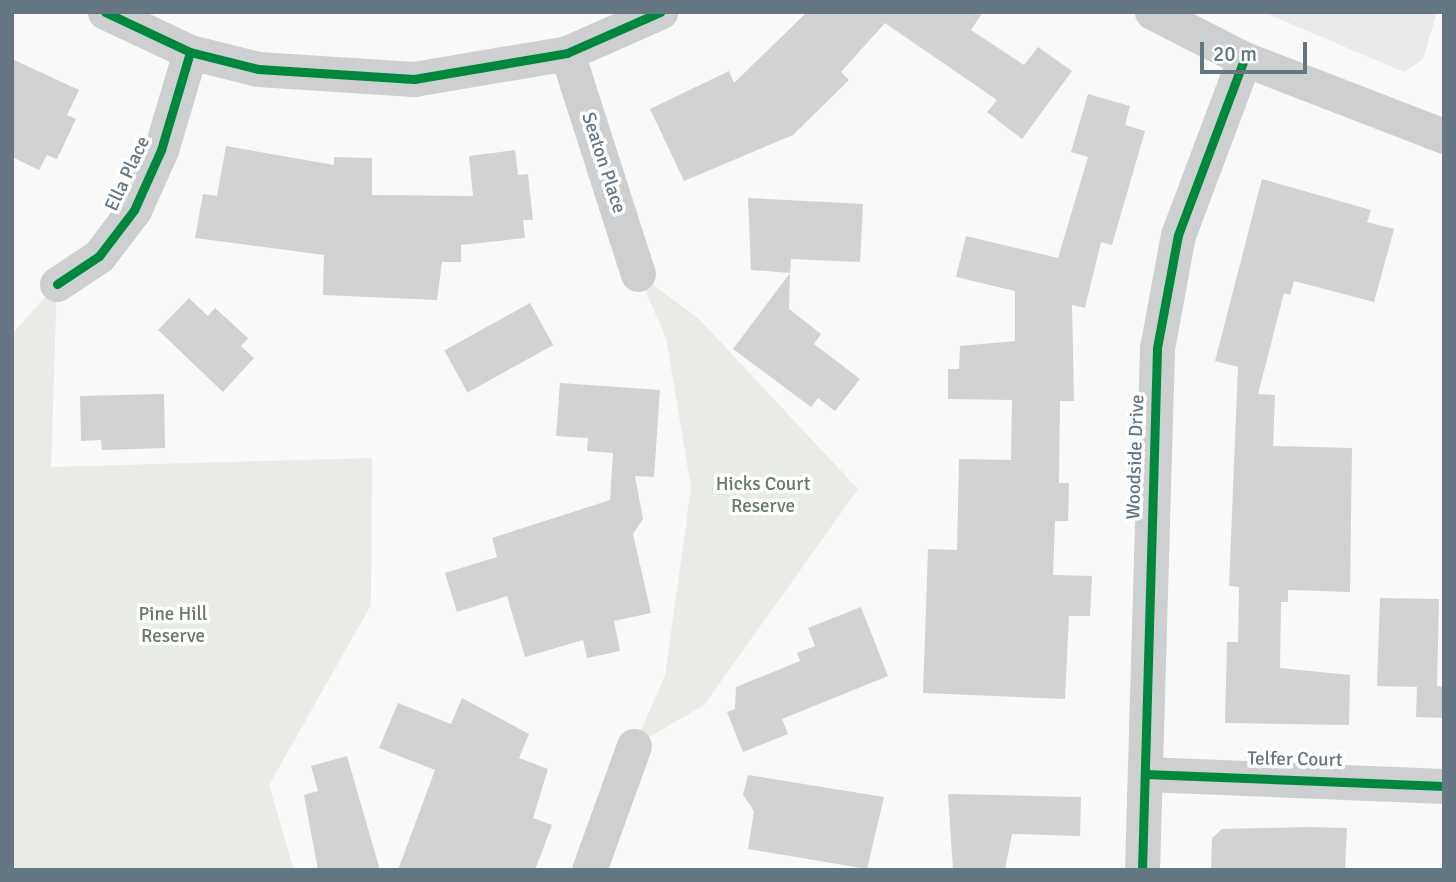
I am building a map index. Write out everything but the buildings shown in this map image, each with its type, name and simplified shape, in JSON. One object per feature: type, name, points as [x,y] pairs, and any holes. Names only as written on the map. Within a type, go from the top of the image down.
[{"type":"street","points":[[105,12],[190,52],[290,73],[401,79],[567,53],[660,12]]},
{"type":"street","points":[[1152,12],[1244,59],[1444,136]]},
{"type":"street","name":"Ella Place","points":[[57,284],[99,256],[134,210],[161,150],[190,52]]},
{"type":"street","name":"Seaton Place","points":[[567,53],[638,274]]},
{"type":"street","name":"Woodside Drive","points":[[1142,870],[1161,317],[1191,191],[1244,59]]},
{"type":"street","points":[[589,870],[634,746]]},
{"type":"street","name":"Telfer Court","points":[[1145,774],[1444,786]]},
{"type":"shaded area","points":[[1263,12],[1437,12],[1423,59],[1404,72]]},
{"type":"green space","name":"Hicks Court Reserve","points":[[638,274],[698,318],[858,489],[704,705],[634,746],[665,676],[691,488],[666,338]]},
{"type":"green space","name":"Pine Hill Reserve","points":[[57,284],[51,467],[372,458],[371,605],[269,785],[294,870],[12,870],[12,334]]},
{"type":"cycle path","points":[[105,12],[190,52],[258,69],[414,79],[567,53],[660,12]]},
{"type":"cycle path","points":[[57,284],[99,256],[134,210],[161,150],[190,52]]},
{"type":"cycle path","points":[[1142,870],[1157,348],[1178,235],[1244,59]]},
{"type":"cycle path","points":[[1145,774],[1444,786]]}]
